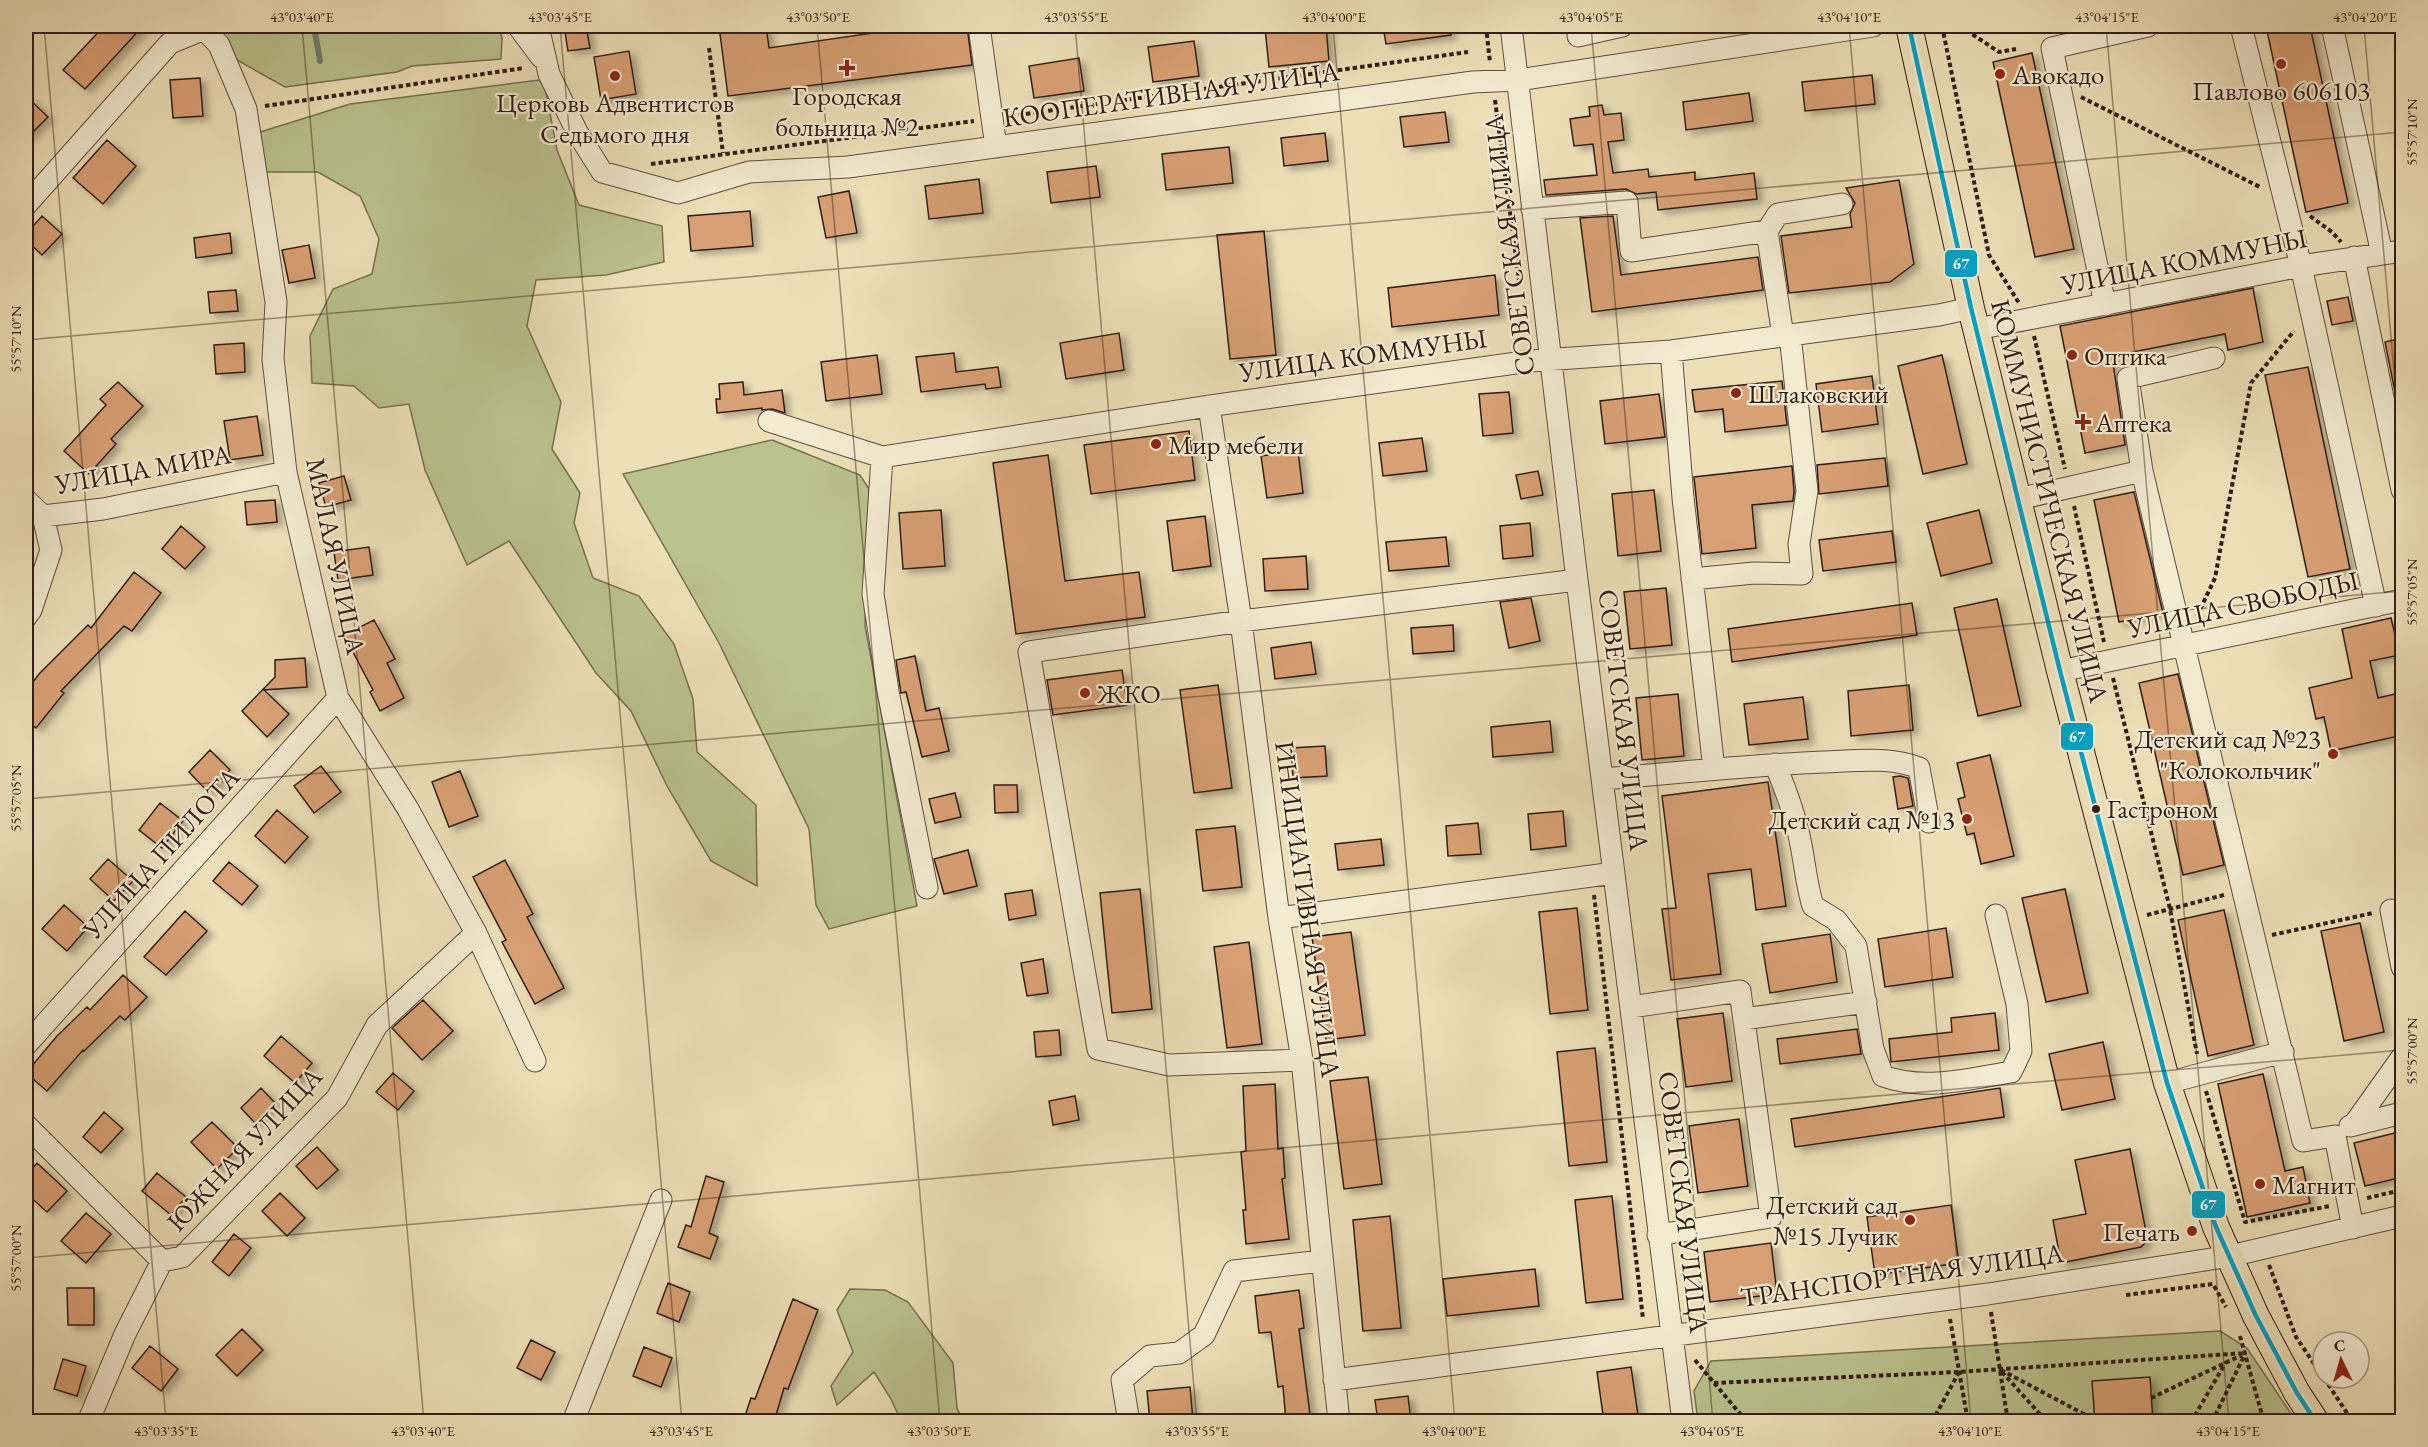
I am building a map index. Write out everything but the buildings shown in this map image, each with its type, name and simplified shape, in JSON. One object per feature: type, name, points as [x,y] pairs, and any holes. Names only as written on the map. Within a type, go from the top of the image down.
[{"type":"main road","name":"КОММУНИСТИЧЕСКАЯ УЛИЦА","points":[[1909,26],[1974,318],[2018,499],[2060,671],[2167,1083],[2216,1227],[2256,1316],[2297,1393],[2316,1422]]},
{"type":"street","points":[[518,26],[537,65]]},
{"type":"street","points":[[537,65],[538,26]]},
{"type":"street","points":[[979,26],[996,147]]},
{"type":"street","name":"СОВЕТСКАЯ УЛИЦА","points":[[1511,26],[1577,579],[1683,1422]]},
{"type":"street","points":[[1578,36],[1622,26]]},
{"type":"street","name":"КООПЕРАТИВНАЯ УЛИЦА","points":[[537,65],[602,172],[678,193],[749,172],[848,167],[1473,82],[1518,80],[1781,32],[1873,26]]},
{"type":"street","points":[[2105,305],[2052,48],[2148,26]]},
{"type":"street","points":[[2241,26],[2301,266],[2309,311],[2376,606]]},
{"type":"street","points":[[2332,26],[2392,253]]},
{"type":"street","points":[[26,205],[170,43],[204,27]]},
{"type":"street","name":"МАЛАЯ УЛИЦА","points":[[204,27],[219,45],[246,109],[276,302],[273,359],[286,472],[338,698],[408,809],[476,933],[535,1061]]},
{"type":"street","points":[[1532,209],[1627,202],[1631,250],[1767,231]]},
{"type":"street","points":[[1692,579],[1754,573],[1802,574],[1799,544],[1807,491],[1787,335],[1767,231],[1778,214],[1842,204]]},
{"type":"street","name":"УЛИЦА КОММУНЫ","points":[[769,421],[882,457],[1209,406],[1551,358],[1588,358],[1671,351],[1939,315],[2030,320],[2301,266],[2392,253]]},
{"type":"street","points":[[2354,257],[2403,490]]},
{"type":"street","points":[[1671,351],[1683,498],[1714,769]]},
{"type":"street","points":[[2214,358],[2128,378],[2142,471],[2303,1141],[2335,1137],[2355,1124],[2403,1113]]},
{"type":"street","name":"ИНИЦИАТИВНАЯ УЛИЦА","points":[[1209,406],[1241,621],[1279,918],[1302,1060],[1339,1422]]},
{"type":"street","points":[[882,457],[873,594],[888,691],[927,888]]},
{"type":"street","points":[[2018,499],[2142,471]]},
{"type":"street","name":"УЛИЦА МИРА","points":[[26,617],[31,610],[51,550],[43,516],[103,509],[286,472]]},
{"type":"street","points":[[26,500],[43,516]]},
{"type":"street","points":[[1302,1060],[1169,1065],[1098,1049],[1029,652],[1241,621],[1577,579]]},
{"type":"street","name":"УЛИЦА СВОБОДЫ","points":[[2060,671],[2403,600]]},
{"type":"street","name":"УЛИЦА ПИЛОТА","points":[[26,1045],[338,698]]},
{"type":"street","points":[[1602,779],[1775,764],[1905,762],[1919,768],[1929,822]]},
{"type":"street","points":[[1775,764],[1786,790],[1800,840],[1807,886],[1813,906],[1836,920],[1856,946],[1874,1049],[1883,1076],[1899,1082],[1951,1083],[2011,1072],[2020,1052],[2017,1004],[1996,915]]},
{"type":"street","points":[[1279,918],[1614,873]]},
{"type":"street","points":[[2391,910],[2403,967]]},
{"type":"street","name":"ЮЖНАЯ УЛИЦА","points":[[88,1422],[125,1334],[162,1261],[182,1257],[337,1098],[377,1025],[476,933]]},
{"type":"street","points":[[1631,1007],[1740,991],[1771,1217],[1658,1235]]},
{"type":"street","points":[[1744,1019],[1866,1002]]},
{"type":"street","points":[[2167,1083],[2283,1052]]},
{"type":"street","points":[[2355,1124],[2403,1057]]},
{"type":"street","points":[[26,1125],[162,1261]]},
{"type":"street","points":[[2335,1137],[2353,1228]]},
{"type":"street","points":[[573,1422],[661,1200]]},
{"type":"street","name":"ТРАНСПОРТНАЯ УЛИЦА","points":[[1334,1380],[1988,1294],[2230,1256],[2403,1216]]},
{"type":"street","points":[[1129,1422],[1122,1380],[1150,1356],[1179,1353],[1204,1335],[1234,1271],[1322,1261]]},
{"type":"path","points":[[1942,26],[1989,255],[2030,320],[2108,661],[2170,909],[2201,1073],[2245,1222],[2403,1190]]},
{"type":"path","points":[[1960,26],[1999,52],[2016,49]]},
{"type":"path","points":[[1971,33],[1975,26]]},
{"type":"path","points":[[709,48],[723,153]]},
{"type":"path","points":[[649,164],[1468,52]]},
{"type":"path","points":[[246,109],[537,65]]},
{"type":"path","points":[[2060,86],[2216,167],[2284,199],[2332,232],[2354,257]]},
{"type":"path","points":[[2184,645],[2215,578],[2251,383],[2309,311]]},
{"type":"path","points":[[2147,915],[2242,891]]},
{"type":"path","points":[[2254,939],[2391,910]]},
{"type":"path","points":[[2269,1263],[2295,1337],[2311,1360]]},
{"type":"path","points":[[1988,1294],[2008,1422]]},
{"type":"path","points":[[1947,1300],[1968,1422]]},
{"type":"path","points":[[2239,1333],[2264,1422]]},
{"type":"path","points":[[1673,1334],[1747,1422]]},
{"type":"path","points":[[1714,1383],[1959,1372],[2245,1353]]},
{"type":"path","points":[[2151,1398],[2245,1353]]},
{"type":"path","points":[[2212,1422],[2245,1353]]},
{"type":"path","points":[[2191,1422],[2226,1362]]},
{"type":"path","points":[[2000,1369],[2095,1420]]},
{"type":"path","points":[[2000,1369],[2047,1422]]},
{"type":"path","points":[[1932,1422],[1959,1372]]},
{"type":"path","points":[[2331,1390],[2353,1422]]},
{"type":"green space","points":[[212,26],[499,26],[502,38],[501,59],[412,66],[397,72],[285,87],[230,56]]},
{"type":"green space","points":[[539,80],[545,87],[557,150],[579,205],[662,226],[664,262],[606,275],[536,280],[527,326],[561,402],[552,449],[580,493],[574,523],[593,578],[639,596],[674,644],[693,699],[697,752],[756,805],[757,886],[711,861],[667,786],[631,711],[596,673],[509,541],[467,565],[425,470],[409,404],[379,408],[354,386],[312,383],[310,336],[333,289],[372,274],[379,239],[360,196],[318,172],[263,172],[257,133],[350,104]]},
{"type":"green space","points":[[772,440],[860,475],[869,489],[865,626],[917,906],[829,929],[816,905],[809,829],[719,643],[623,474]]},
{"type":"green space","points":[[850,1289],[885,1290],[908,1302],[953,1363],[957,1408],[963,1421],[901,1421],[891,1399],[874,1372],[837,1405],[831,1386],[853,1352],[837,1310]]},
{"type":"green space","points":[[2220,1331],[2247,1348],[2296,1421],[1698,1421],[1694,1391],[1711,1361]]},
{"type":"waterway","points":[[314,26],[320,61]]},
{"type":"transit line","name":"67","points":[[1909,26],[1971,308],[2060,671],[2167,1083],[2216,1227],[2256,1316],[2297,1393],[2316,1422]]},
{"type":"place","name":"Павлово 606103","points":[[2281,64]]},
{"type":"place","name":"Городская больница №2","points":[[847,68]]},
{"type":"place","name":"Авокадо","points":[[2000,74]]},
{"type":"place","name":"Церковь Адвентистов Седьмого дня","points":[[615,76]]},
{"type":"place","name":"Оптика","points":[[2072,355]]},
{"type":"place","name":"Шлаковский","points":[[1736,393]]},
{"type":"place","name":"Аптека","points":[[2083,422]]},
{"type":"place","name":"Мир мебели","points":[[1156,444]]},
{"type":"place","name":"ЖКО","points":[[1085,693]]},
{"type":"place","name":"Детский сад №23 \"Колокольчик\"","points":[[2333,754]]},
{"type":"place","name":"Гастроном","points":[[2096,809]]},
{"type":"place","name":"Детский сад №13","points":[[1967,819]]},
{"type":"place","name":"Магнит","points":[[2260,1184]]},
{"type":"place","name":"Детский сад №15 Лучик","points":[[1910,1220]]},
{"type":"place","name":"Печать","points":[[2192,1231]]}]
